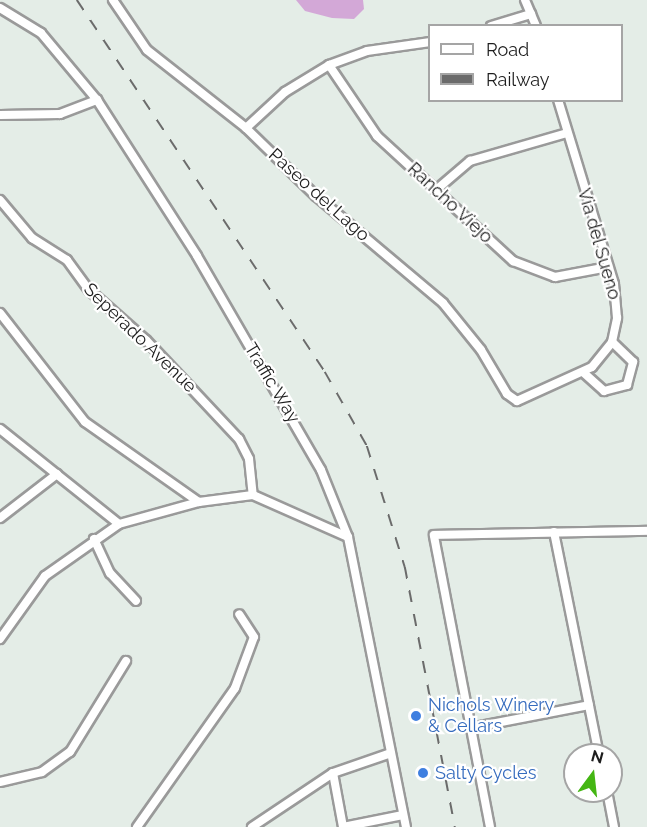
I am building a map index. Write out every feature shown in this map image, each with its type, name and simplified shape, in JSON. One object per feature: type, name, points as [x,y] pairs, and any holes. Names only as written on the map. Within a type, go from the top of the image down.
[{"type":"street","name":"Paseo del Lago","points":[[113,0],[147,50],[246,128],[316,196],[443,303],[513,400],[584,373]]},
{"type":"street","points":[[525,0],[535,24]]},
{"type":"street","name":"Traffic Way","points":[[0,8],[41,33],[97,100],[305,440],[348,537],[405,827]]},
{"type":"street","points":[[498,24],[531,14]]},
{"type":"street","points":[[246,128],[285,92],[329,64],[367,51],[428,42]]},
{"type":"street","name":"Rancho Viejo","points":[[329,64],[364,123],[436,190],[532,271],[571,277],[609,267]]},
{"type":"street","points":[[0,115],[65,113],[97,100]]},
{"type":"street","name":"Via del Sueno","points":[[559,102],[609,267],[617,304],[612,342]]},
{"type":"street","points":[[436,190],[470,161],[567,133]]},
{"type":"street","name":"Seperado Avenue","points":[[0,200],[32,238],[67,260],[88,290],[109,304],[239,439],[249,459],[253,495]]},
{"type":"street","points":[[0,313],[85,422],[199,502]]},
{"type":"street","points":[[612,342],[633,362],[627,385],[604,391],[584,373],[612,342]]},
{"type":"street","points":[[0,429],[119,524]]},
{"type":"street","points":[[0,518],[57,474]]},
{"type":"street","points":[[0,639],[45,576],[94,539],[119,524],[199,502],[253,495],[348,537]]},
{"type":"street","points":[[554,531],[597,743]]},
{"type":"street","points":[[490,827],[434,535],[647,531]]},
{"type":"street","points":[[94,539],[100,558],[136,601]]},
{"type":"street","points":[[137,827],[235,688],[254,637],[239,614]]},
{"type":"street","points":[[0,782],[42,771],[70,752],[126,661]]},
{"type":"street","points":[[470,728],[589,705]]},
{"type":"street","points":[[252,827],[333,773],[391,753]]},
{"type":"street","points":[[333,773],[343,827],[403,815]]},
{"type":"street","points":[[609,803],[614,827]]},
{"type":"shaded area","points":[[296,0],[363,0],[364,9],[354,19],[332,18],[305,11]]},
{"type":"railway","points":[[77,0],[325,372],[367,446],[405,567],[455,827]]},
{"type":"place","name":"Nichols Winery & Cellars","points":[[416,716]]},
{"type":"place","name":"Salty Cycles","points":[[423,773]]}]
